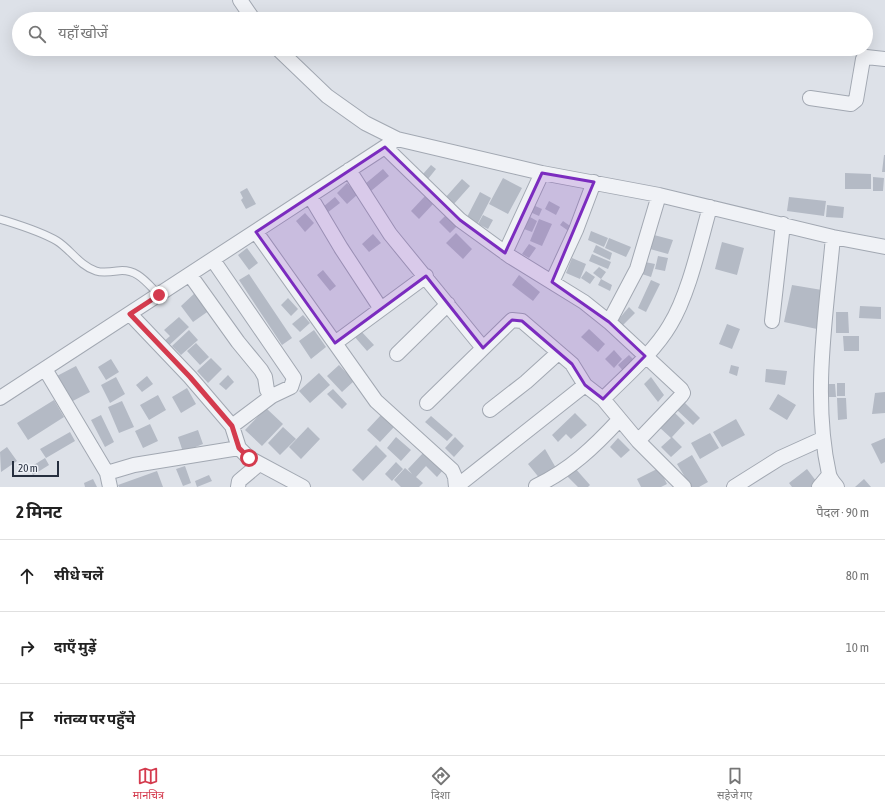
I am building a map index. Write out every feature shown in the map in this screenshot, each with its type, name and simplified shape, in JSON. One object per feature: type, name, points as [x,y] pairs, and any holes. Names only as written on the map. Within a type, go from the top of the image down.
[{"type":"street","points":[[240,0],[248,12]]},
{"type":"street","points":[[285,56],[327,96],[365,124],[397,139],[542,173],[659,195],[833,237],[885,247]]},
{"type":"street","points":[[810,98],[851,104],[854,103],[856,100],[863,59],[866,57],[885,59]]},
{"type":"street","points":[[0,398],[397,139]]},
{"type":"street","points":[[385,147],[460,220],[505,253],[584,302],[609,322],[681,389],[683,393],[638,441]]},
{"type":"street","points":[[349,170],[390,234],[426,276],[483,348]]},
{"type":"street","points":[[505,253],[542,173]]},
{"type":"street","points":[[552,282],[576,230],[594,182]]},
{"type":"street","points":[[609,322],[637,269],[659,195]]},
{"type":"street","points":[[310,196],[341,248],[381,309]]},
{"type":"street","points":[[603,400],[645,356],[670,325],[691,273],[710,207]]},
{"type":"street","points":[[772,321],[783,224]]},
{"type":"street","points":[[256,232],[376,401],[452,470],[455,477],[456,487]]},
{"type":"street","points":[[833,237],[822,364],[822,439],[829,475],[837,487]]},
{"type":"street","points":[[213,260],[294,378],[291,387],[272,396],[232,426]]},
{"type":"street","points":[[190,275],[263,373],[267,390],[272,396]]},
{"type":"street","points":[[335,343],[426,276]]},
{"type":"street","points":[[397,354],[448,304]]},
{"type":"street","points":[[130,314],[190,377],[232,426],[239,448],[258,464],[303,487]]},
{"type":"street","points":[[427,403],[512,320],[517,319],[529,326],[572,364],[585,385],[603,400],[638,441],[684,487]]},
{"type":"street","points":[[490,410],[526,382],[558,353]]},
{"type":"street","points":[[44,368],[107,473],[110,487]]},
{"type":"street","points":[[456,487],[585,385]]},
{"type":"street","points":[[536,486],[558,476],[589,452],[619,420]]},
{"type":"street","points":[[734,487],[780,458],[822,439]]},
{"type":"street","points":[[107,473],[134,465],[239,448]]},
{"type":"street","points":[[238,487],[239,481],[258,464]]},
{"type":"street","points":[[819,487],[829,475]]},
{"type":"lane","points":[[0,219],[47,236],[58,242],[95,271],[103,272],[127,270],[133,272],[140,276],[159,295]]},
{"type":"highlighted area","points":[[385,147],[460,220],[505,253],[542,173],[594,182],[552,282],[609,322],[645,356],[603,399],[585,385],[572,364],[522,321],[512,320],[483,348],[426,276],[335,343],[256,232]]},
{"type":"building","points":[[884,155],[885,172],[882,172]]},
{"type":"building","points":[[431,165],[436,169],[428,179],[423,174]]},
{"type":"building","points":[[383,169],[389,176],[371,191],[365,184]]},
{"type":"building","points":[[845,173],[871,174],[871,189],[845,189]]},
{"type":"building","points":[[873,177],[884,178],[883,191],[873,191]]},
{"type":"building","points":[[503,178],[522,188],[508,214],[489,204]]},
{"type":"building","points":[[462,179],[470,186],[453,205],[445,198]]},
{"type":"building","points":[[347,183],[358,194],[347,204],[337,193]]},
{"type":"building","points":[[247,188],[256,204],[246,209],[241,200],[243,198],[240,192]]},
{"type":"building","points":[[480,192],[491,198],[477,225],[466,219]]},
{"type":"building","points":[[426,195],[434,203],[419,219],[411,211]]},
{"type":"building","points":[[335,197],[340,203],[327,213],[323,207]]},
{"type":"building","points":[[789,197],[826,201],[824,216],[787,211]]},
{"type":"building","points":[[549,201],[560,207],[556,215],[545,209]]},
{"type":"building","points":[[533,205],[542,209],[539,216],[530,212]]},
{"type":"building","points":[[827,205],[844,207],[843,218],[826,217]]},
{"type":"building","points":[[305,213],[314,223],[305,232],[296,221]]},
{"type":"building","points":[[448,213],[459,224],[450,233],[439,222]]},
{"type":"building","points":[[483,215],[493,220],[488,229],[478,224]]},
{"type":"building","points":[[530,217],[537,221],[532,232],[524,229]]},
{"type":"building","points":[[539,219],[552,224],[542,246],[530,241]]},
{"type":"building","points":[[563,221],[573,228],[570,232],[560,225]]},
{"type":"building","points":[[591,231],[608,238],[604,247],[588,240]]},
{"type":"building","points":[[456,233],[472,249],[463,259],[446,243]]},
{"type":"building","points":[[373,234],[381,243],[369,252],[362,244]]},
{"type":"building","points":[[654,235],[673,240],[668,254],[650,249]]},
{"type":"building","points":[[609,238],[631,247],[626,257],[605,248]]},
{"type":"building","points":[[722,242],[744,248],[737,275],[715,269]]},
{"type":"building","points":[[529,244],[536,248],[529,258],[522,254]]},
{"type":"building","points":[[596,245],[612,253],[610,260],[593,252]]},
{"type":"building","points":[[247,248],[258,263],[249,270],[238,255]]},
{"type":"building","points":[[592,254],[611,262],[608,269],[589,261]]},
{"type":"building","points":[[658,256],[668,258],[665,271],[655,269]]},
{"type":"building","points":[[572,258],[586,264],[580,279],[566,273]]},
{"type":"building","points":[[645,262],[655,264],[651,277],[642,274]]},
{"type":"building","points":[[599,267],[606,272],[601,279],[593,273]]},
{"type":"building","points":[[323,270],[336,286],[330,291],[317,275]]},
{"type":"building","points":[[586,271],[595,277],[590,284],[581,278]]},
{"type":"building","points":[[249,274],[292,338],[282,345],[239,280]]},
{"type":"building","points":[[519,275],[540,292],[533,301],[512,285]]},
{"type":"building","points":[[601,279],[612,285],[610,291],[598,285]]},
{"type":"building","points":[[651,280],[660,284],[646,312],[638,308]]},
{"type":"building","points":[[792,285],[822,290],[817,329],[784,322]]},
{"type":"building","points":[[196,292],[210,310],[193,322],[181,306]]},
{"type":"building","points":[[288,298],[298,309],[291,316],[281,305]]},
{"type":"building","points":[[860,306],[881,307],[881,319],[859,318]]},
{"type":"building","points":[[629,307],[635,313],[623,325],[618,320]]},
{"type":"building","points":[[836,312],[848,312],[849,333],[836,333]]},
{"type":"building","points":[[303,315],[310,323],[300,332],[292,324]]},
{"type":"building","points":[[179,317],[189,327],[166,348],[162,343],[170,336],[164,330]]},
{"type":"building","points":[[727,324],[740,329],[732,349],[719,344]]},
{"type":"building","points":[[589,329],[605,344],[598,352],[581,337]]},
{"type":"building","points":[[189,330],[198,340],[181,355],[172,346]]},
{"type":"building","points":[[314,330],[326,347],[311,359],[299,341]]},
{"type":"building","points":[[360,330],[374,345],[367,351],[354,336]]},
{"type":"building","points":[[843,336],[859,336],[859,351],[844,351]]},
{"type":"building","points":[[196,343],[209,357],[200,365],[187,351]]},
{"type":"building","points":[[614,350],[622,359],[614,368],[605,359]]},
{"type":"building","points":[[629,355],[635,361],[626,374],[618,365]]},
{"type":"building","points":[[211,358],[222,369],[208,383],[197,371]]},
{"type":"building","points":[[111,359],[119,372],[106,380],[98,367]]},
{"type":"building","points":[[339,365],[354,381],[342,392],[327,376]]},
{"type":"building","points":[[731,365],[739,367],[737,376],[729,373]]},
{"type":"building","points":[[76,366],[90,392],[69,403],[55,377]]},
{"type":"building","points":[[766,369],[787,371],[785,385],[765,382]]},
{"type":"building","points":[[319,373],[330,385],[310,403],[299,391]]},
{"type":"building","points":[[228,375],[234,382],[226,390],[219,384]]},
{"type":"building","points":[[147,376],[153,384],[142,392],[136,385]]},
{"type":"building","points":[[116,377],[125,394],[110,403],[101,385]]},
{"type":"building","points":[[651,377],[664,395],[658,402],[644,384]]},
{"type":"building","points":[[837,383],[845,383],[845,396],[837,396]]},
{"type":"building","points":[[828,384],[835,384],[836,397],[828,397]]},
{"type":"building","points":[[187,388],[196,404],[181,413],[172,397]]},
{"type":"building","points":[[333,389],[347,404],[342,409],[327,394]]},
{"type":"building","points":[[885,392],[885,413],[872,414],[875,393]]},
{"type":"building","points":[[778,394],[796,405],[787,420],[769,409]]},
{"type":"building","points":[[158,395],[166,410],[149,420],[140,405]]},
{"type":"building","points":[[837,398],[846,398],[847,419],[838,420]]},
{"type":"building","points":[[54,400],[64,417],[28,440],[17,423]]},
{"type":"building","points":[[122,401],[134,427],[119,433],[108,407]]},
{"type":"building","points":[[684,402],[700,418],[693,425],[677,410]]},
{"type":"building","points":[[266,408],[283,424],[262,446],[245,430]]},
{"type":"building","points":[[673,411],[685,423],[672,437],[682,447],[671,457],[661,447],[671,438],[658,426]]},
{"type":"building","points":[[575,413],[587,425],[571,439],[566,434],[558,442],[552,435]]},
{"type":"building","points":[[101,415],[114,442],[105,447],[91,420]]},
{"type":"building","points":[[381,415],[394,427],[380,442],[367,430]]},
{"type":"building","points":[[431,416],[453,435],[447,441],[425,422]]},
{"type":"building","points":[[736,419],[745,435],[722,447],[713,432]]},
{"type":"building","points":[[150,424],[158,441],[143,448],[135,431]]},
{"type":"building","points":[[283,427],[296,439],[280,455],[268,443]]},
{"type":"building","points":[[308,427],[320,439],[301,459],[289,447]]},
{"type":"building","points":[[198,430],[203,444],[183,452],[178,437]]},
{"type":"building","points":[[70,432],[75,441],[46,458],[40,449]]},
{"type":"building","points":[[710,433],[719,448],[700,459],[691,443]]},
{"type":"building","points":[[396,437],[411,450],[401,461],[387,448]]},
{"type":"building","points":[[455,437],[464,446],[454,457],[445,448]]},
{"type":"building","points":[[618,438],[630,450],[621,458],[610,447]]},
{"type":"building","points":[[885,438],[885,462],[881,464],[871,444]]},
{"type":"building","points":[[376,445],[387,456],[363,481],[352,470]]},
{"type":"building","points":[[7,447],[17,461],[1,472],[0,452]]},
{"type":"building","points":[[545,449],[556,468],[541,480],[528,464]]},
{"type":"building","points":[[424,452],[443,470],[437,477],[426,466],[416,477],[423,483],[419,487],[401,487],[394,480],[405,468],[412,474],[408,469]]},
{"type":"building","points":[[692,455],[708,482],[699,487],[691,487],[677,464]]},
{"type":"building","points":[[45,458],[49,465],[33,475],[29,468]]},
{"type":"building","points":[[396,462],[403,469],[392,481],[385,474]]},
{"type":"building","points":[[185,466],[191,483],[183,486],[176,469]]},
{"type":"building","points":[[574,467],[590,485],[588,487],[578,487],[565,474]]},
{"type":"building","points":[[659,468],[667,484],[661,487],[641,487],[637,479]]},
{"type":"building","points":[[807,469],[819,485],[816,487],[792,487],[789,483]]},
{"type":"building","points":[[157,471],[163,487],[119,487],[118,485]]},
{"type":"building","points":[[209,475],[212,481],[197,487],[195,481]]},
{"type":"building","points":[[93,479],[97,487],[85,487],[84,483]]},
{"type":"building","points":[[864,479],[871,487],[855,487]]},
{"type":"route","points":[[159,295],[130,314],[190,377],[232,426],[239,448],[249,458]]}]
